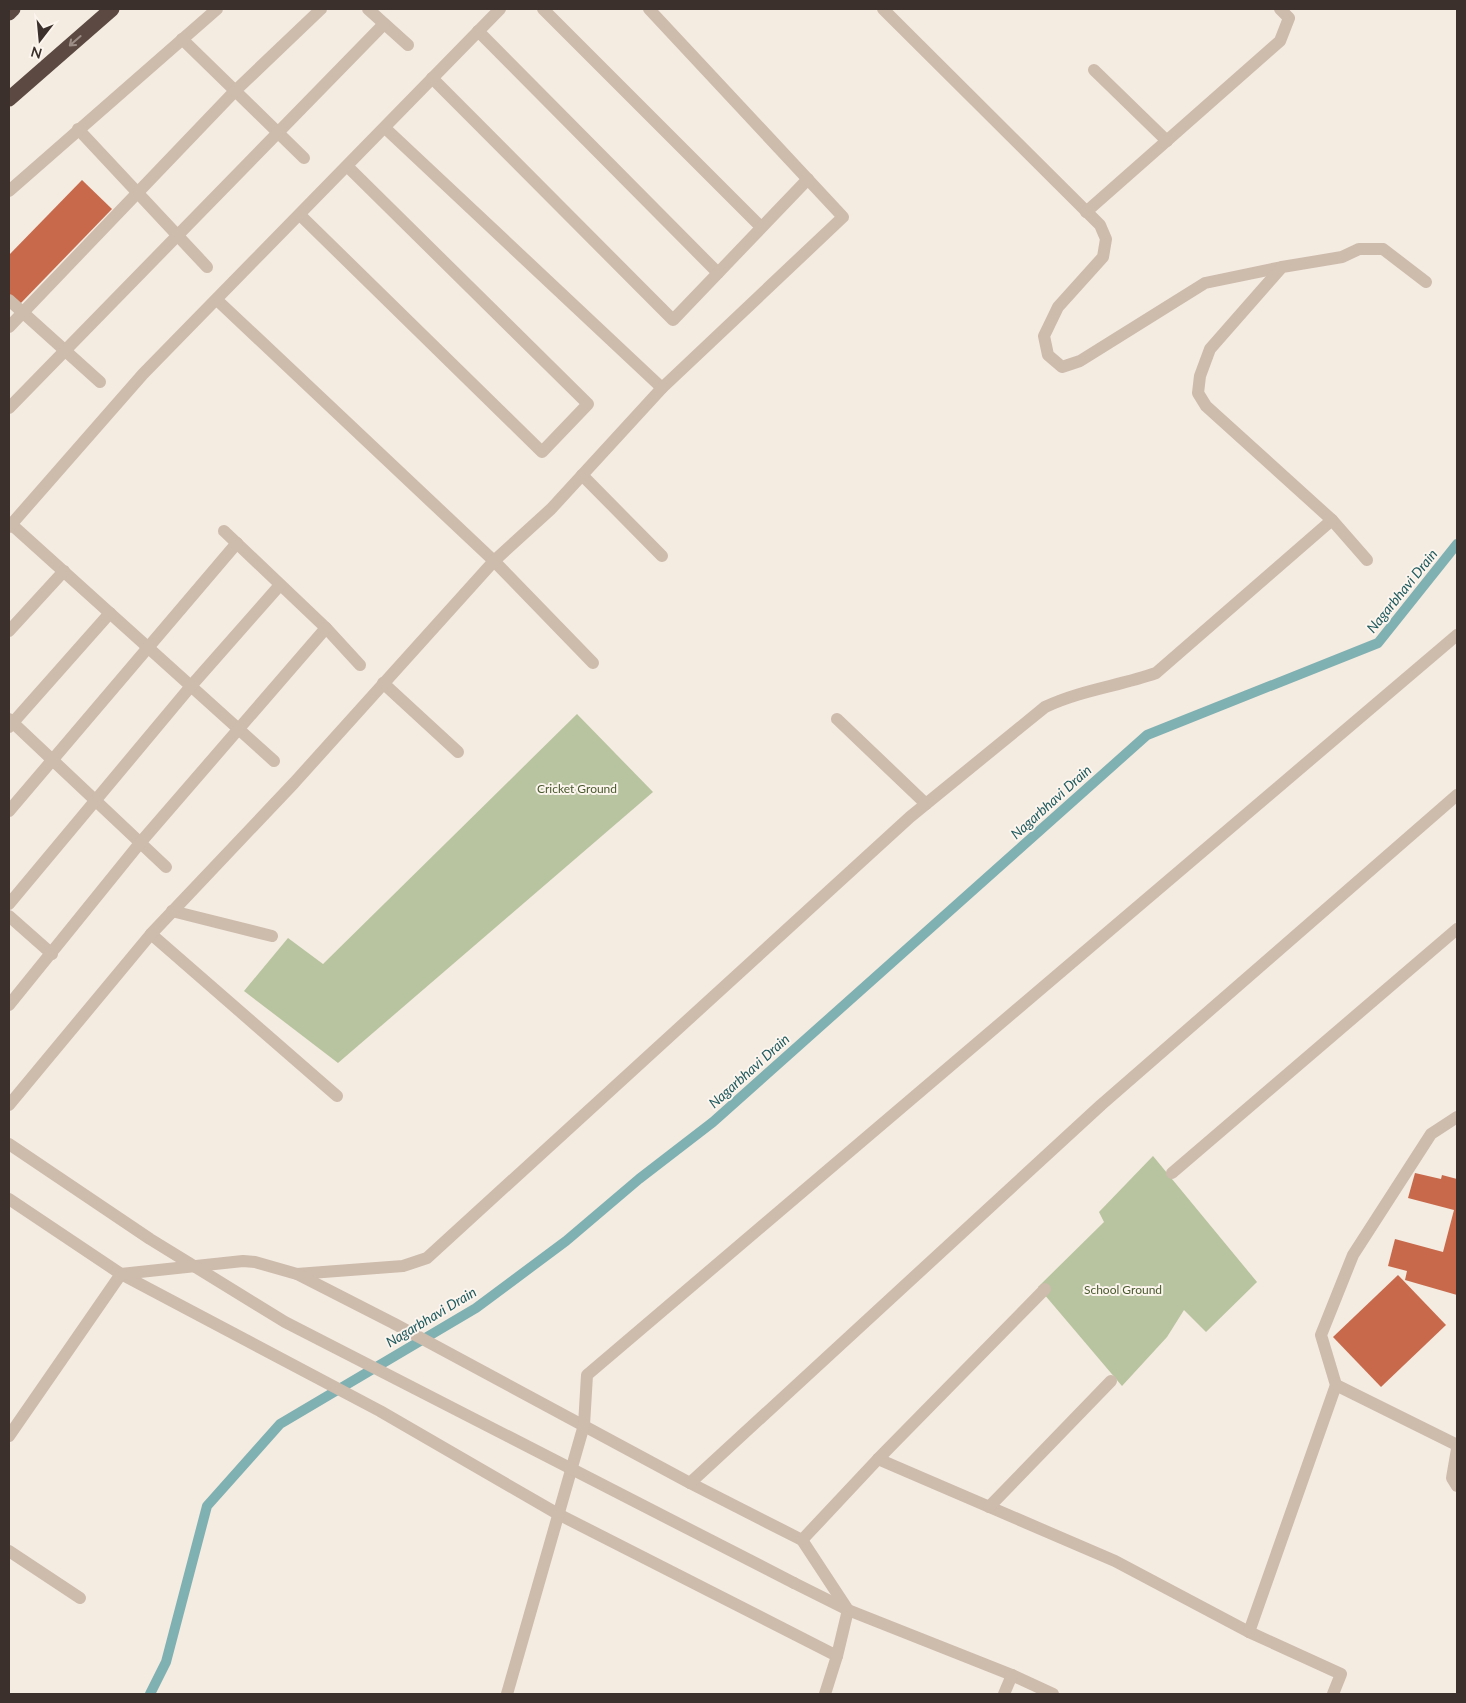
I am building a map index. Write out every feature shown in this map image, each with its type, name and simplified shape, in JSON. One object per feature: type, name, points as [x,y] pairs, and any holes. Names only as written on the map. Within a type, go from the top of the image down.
[{"type":"highway","points":[[9,13],[13,9]]},
{"type":"highway","points":[[9,99],[112,9]]},
{"type":"street","points":[[9,191],[217,9]]},
{"type":"street","points":[[9,327],[138,194],[235,90],[321,9]]},
{"type":"street","points":[[368,9],[408,45]]},
{"type":"street","points":[[274,761],[64,571],[10,526],[143,374],[348,167],[500,9]]},
{"type":"street","points":[[543,9],[761,227]]},
{"type":"street","points":[[9,1105],[151,934],[294,783],[494,561],[551,509],[662,388],[842,217],[649,9]]},
{"type":"street","points":[[883,9],[1100,225],[1106,239],[1103,257],[1058,307],[1044,336],[1048,356],[1062,367],[1080,361],[1205,283],[1342,257],[1359,249],[1383,249],[1426,282]]},
{"type":"street","points":[[1086,212],[1280,41],[1289,18],[1280,9]]},
{"type":"street","points":[[9,408],[384,24]]},
{"type":"street","points":[[478,31],[718,273]]},
{"type":"street","points":[[182,39],[304,158]]},
{"type":"street","points":[[1094,70],[1166,141]]},
{"type":"street","points":[[432,78],[673,320],[808,179]]},
{"type":"street","points":[[385,128],[662,388]]},
{"type":"street","points":[[78,130],[207,267]]},
{"type":"street","points":[[300,215],[542,452],[588,404],[348,167]]},
{"type":"street","points":[[1282,267],[1210,349],[1200,376],[1198,393],[1206,406],[1332,520],[1367,560]]},
{"type":"street","points":[[9,300],[100,382]]},
{"type":"street","points":[[217,300],[494,561],[593,662]]},
{"type":"street","points":[[582,475],[662,556]]},
{"type":"street","points":[[297,1274],[403,1266],[427,1258],[926,804],[1044,707],[1070,696],[1130,682],[1156,673],[1332,520]]},
{"type":"street","points":[[224,531],[326,628],[360,665]]},
{"type":"street","points":[[9,811],[237,543]]},
{"type":"street","points":[[9,631],[64,571]]},
{"type":"street","points":[[9,904],[94,800],[280,585]]},
{"type":"street","points":[[110,613],[10,723],[166,867]]},
{"type":"street","points":[[9,1005],[140,843],[326,628]]},
{"type":"street","points":[[506,1694],[584,1425],[587,1375],[1457,635]]},
{"type":"street","points":[[383,683],[458,752]]},
{"type":"street","points":[[838,719],[926,804]]},
{"type":"street","points":[[690,1483],[1101,1105],[1457,796]]},
{"type":"street","points":[[172,911],[272,936]]},
{"type":"street","points":[[9,916],[52,954]]},
{"type":"street","points":[[1172,1173],[1457,929]]},
{"type":"street","points":[[151,934],[337,1096]]},
{"type":"street","points":[[1249,1632],[1336,1385],[1321,1335],[1353,1255],[1431,1134],[1457,1117]]},
{"type":"street","points":[[9,1144],[150,1239],[285,1322],[848,1610],[1012,1674],[1053,1694]]},
{"type":"street","points":[[9,1199],[122,1274],[380,1411],[558,1514],[837,1656]]},
{"type":"street","points":[[9,1436],[122,1274],[243,1261],[255,1262],[297,1274],[474,1366],[690,1483],[802,1540],[848,1610],[837,1656],[825,1694]]},
{"type":"street","points":[[802,1540],[878,1459],[1045,1289]]},
{"type":"street","points":[[988,1507],[1111,1381]]},
{"type":"street","points":[[1336,1385],[1457,1445]]},
{"type":"street","points":[[1457,1449],[1452,1478],[1457,1486]]},
{"type":"street","points":[[878,1459],[1114,1561],[1249,1632],[1341,1674],[1333,1694]]},
{"type":"street","points":[[9,1551],[80,1598]]},
{"type":"street","points":[[1004,1694],[1012,1674]]},
{"type":"green space","name":"Cricket Ground","points":[[577,714],[653,792],[338,1063],[244,991],[288,938],[323,964]]},
{"type":"green space","name":"School Ground","points":[[1153,1156],[1257,1282],[1206,1332],[1184,1310],[1167,1337],[1122,1386],[1038,1287],[1104,1222],[1099,1212]]},
{"type":"building","points":[[82,180],[112,209],[18,306],[9,297],[9,255]]},
{"type":"building","points":[[1415,1173],[1441,1179],[1442,1175],[1457,1179],[1457,1295],[1405,1280],[1407,1271],[1388,1266],[1395,1239],[1443,1252],[1454,1210],[1408,1198]]},
{"type":"building","points":[[1398,1275],[1446,1325],[1381,1387],[1333,1337]]},
{"type":"waterway","name":"Nagarbhavi Drain","points":[[150,1694],[166,1662],[207,1506],[280,1424],[476,1308],[566,1241],[639,1179],[713,1122],[1147,735],[1378,643],[1457,544]]}]
